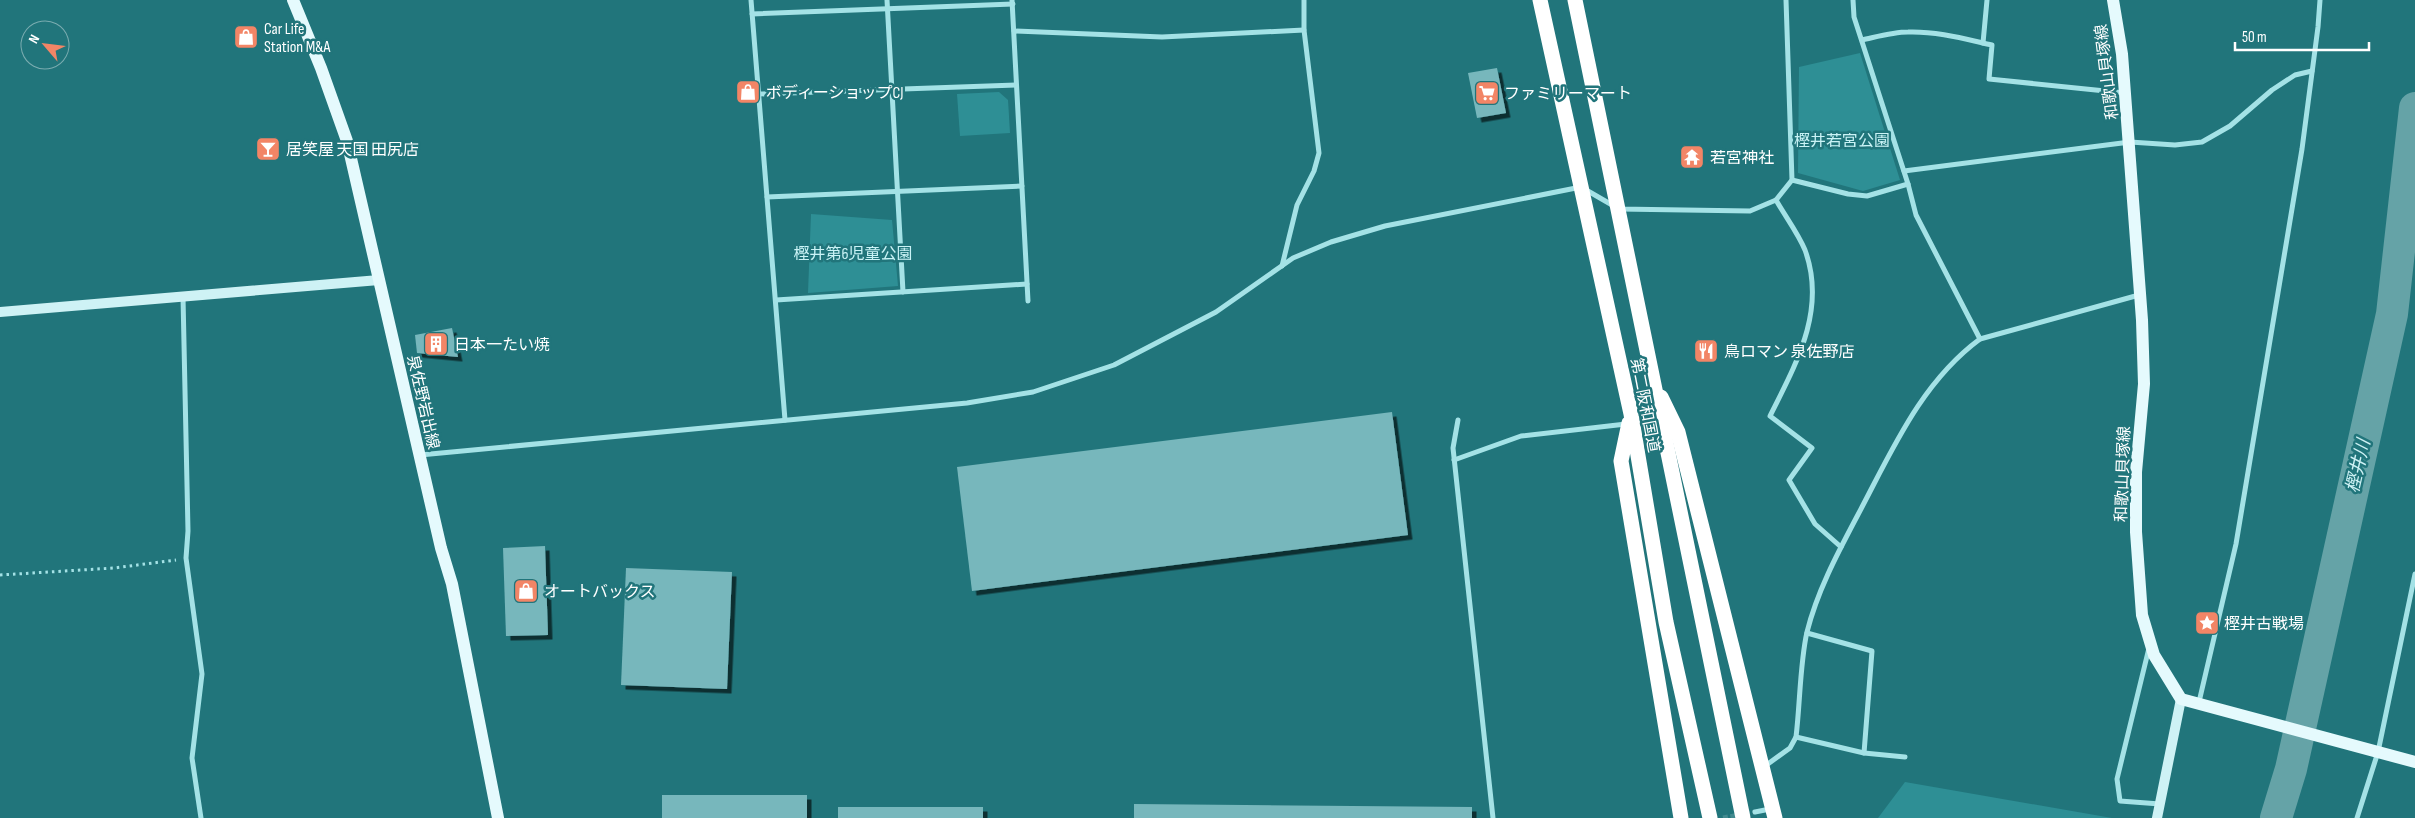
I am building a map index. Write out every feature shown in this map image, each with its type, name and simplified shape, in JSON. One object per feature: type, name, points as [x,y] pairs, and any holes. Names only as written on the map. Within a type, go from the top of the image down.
[{"type":"highway","name":"第二阪和国道","points":[[1540,0],[1630,419],[1666,622],[1710,818]]},
{"type":"highway","name":"第二阪和国道","points":[[1575,0],[1619,209],[1651,377],[1749,815]]},
{"type":"highway","points":[[1651,377],[1678,432],[1774,813]]},
{"type":"highway","points":[[1630,419],[1621,461],[1681,818]]},
{"type":"main road","name":"泉佐野岩出線","points":[[293,0],[321,68],[347,141],[452,584],[498,818]]},
{"type":"main road","name":"和歌山貝塚線","points":[[2113,0],[2122,54],[2130,142],[2144,384],[2136,472],[2136,532],[2142,615],[2154,655],[2182,698]]},
{"type":"main road","points":[[2182,698],[2415,762]]},
{"type":"street","points":[[751,0],[785,420]]},
{"type":"street","points":[[887,0],[899,191],[903,292]]},
{"type":"street","points":[[1282,266],[1297,205],[1314,171],[1319,153],[1304,30],[1304,0]]},
{"type":"street","points":[[420,455],[967,403],[1033,392],[1114,365],[1216,312],[1293,258],[1331,242],[1385,226],[1581,187],[1619,209],[1750,211],[1776,200],[1792,180],[1786,0]]},
{"type":"street","points":[[1853,0],[1854,18],[1904,171],[1916,215],[1980,339]]},
{"type":"street","points":[[1983,43],[1987,0]]},
{"type":"street","points":[[2199,702],[2236,544],[2277,302],[2312,71],[2320,0]]},
{"type":"street","points":[[752,14],[1013,2],[1028,301]]},
{"type":"street","points":[[1014,31],[1162,37],[1304,30]]},
{"type":"street","points":[[1862,40],[1907,31],[1936,34],[1983,43],[1992,45],[1989,79],[2125,93]]},
{"type":"street","points":[[1904,171],[2130,142],[2175,145],[2202,142],[2230,126],[2272,90],[2295,75],[2312,71]]},
{"type":"street","points":[[759,94],[1016,85]]},
{"type":"street","points":[[1792,180],[1848,194],[1867,196],[1908,184]]},
{"type":"street","points":[[767,197],[1022,186]]},
{"type":"street","points":[[1776,200],[1804,249],[1812,279],[1812,311],[1803,349],[1770,416],[1812,448],[1789,480],[1816,524],[1841,547]]},
{"type":"street","points":[[0,312],[379,280]]},
{"type":"street","points":[[776,300],[1027,284]]},
{"type":"street","points":[[1763,768],[1790,748],[1796,737],[1807,633],[1817,600],[1841,547],[1910,415],[1944,371],[1961,352],[1980,339],[2139,295]]},
{"type":"street","points":[[183,297],[188,522],[186,558],[202,674],[192,758],[200,818]]},
{"type":"street","points":[[1454,460],[1521,436],[1630,419]]},
{"type":"street","points":[[1458,420],[1453,448],[1454,460],[1493,818]]},
{"type":"street","points":[[2357,818],[2415,574]]},
{"type":"street","points":[[1807,633],[1872,651],[1864,753]]},
{"type":"street","points":[[2150,642],[2117,779],[2120,800],[2160,804]]},
{"type":"street","points":[[2157,818],[2182,698]]},
{"type":"street","points":[[1796,737],[1864,753],[1905,757]]},
{"type":"street","points":[[1749,815],[1774,813]]},
{"type":"path","points":[[0,575],[114,568],[186,558]]},
{"type":"green space","name":"樫井若宮公園","points":[[1860,53],[1900,180],[1863,191],[1798,173],[1799,67]]},
{"type":"green space","points":[[999,92],[1008,100],[1010,133],[960,136],[957,94]]},
{"type":"green space","name":"樫井第6児童公園","points":[[811,214],[892,220],[898,286],[808,293]]},
{"type":"green space","points":[[1905,782],[2112,818],[1878,818]]},
{"type":"building","name":"ファミリーマート","points":[[1497,68],[1506,113],[1477,118],[1468,73]]},
{"type":"building","name":"日本一たい焼","points":[[452,328],[458,357],[417,353],[415,335]]},
{"type":"building","points":[[1392,412],[1408,535],[972,591],[957,467]]},
{"type":"building","name":"オートバックス","points":[[545,546],[548,635],[506,636],[503,548]]},
{"type":"building","points":[[626,568],[732,572],[727,689],[621,685]]},
{"type":"building","points":[[662,795],[807,795],[807,818],[662,818]]},
{"type":"building","points":[[1134,804],[1472,807],[1472,818],[1134,818]]},
{"type":"building","points":[[838,807],[983,807],[983,818],[838,818]]},
{"type":"waterway","name":"樫井川","points":[[2276,818],[2291,769],[2392,314],[2415,108]]},
{"type":"tunnel","points":[[1723,818],[1755,812]]},
{"type":"place","name":"Car Life Station M&A","points":[[246,37]]},
{"type":"place","name":"ボディーショップCJ","points":[[748,92]]},
{"type":"place","name":"ファミリーマート","points":[[1487,93]]},
{"type":"place","name":"居笑屋 天国 田尻店","points":[[268,149]]},
{"type":"place","name":"若宮神社","points":[[1692,157]]},
{"type":"place","name":"日本一たい焼","points":[[436,344]]},
{"type":"place","name":"鳥ロマン 泉佐野店","points":[[1706,351]]},
{"type":"place","name":"オートバックス","points":[[526,591]]},
{"type":"place","name":"樫井古戦場","points":[[2207,623]]}]
